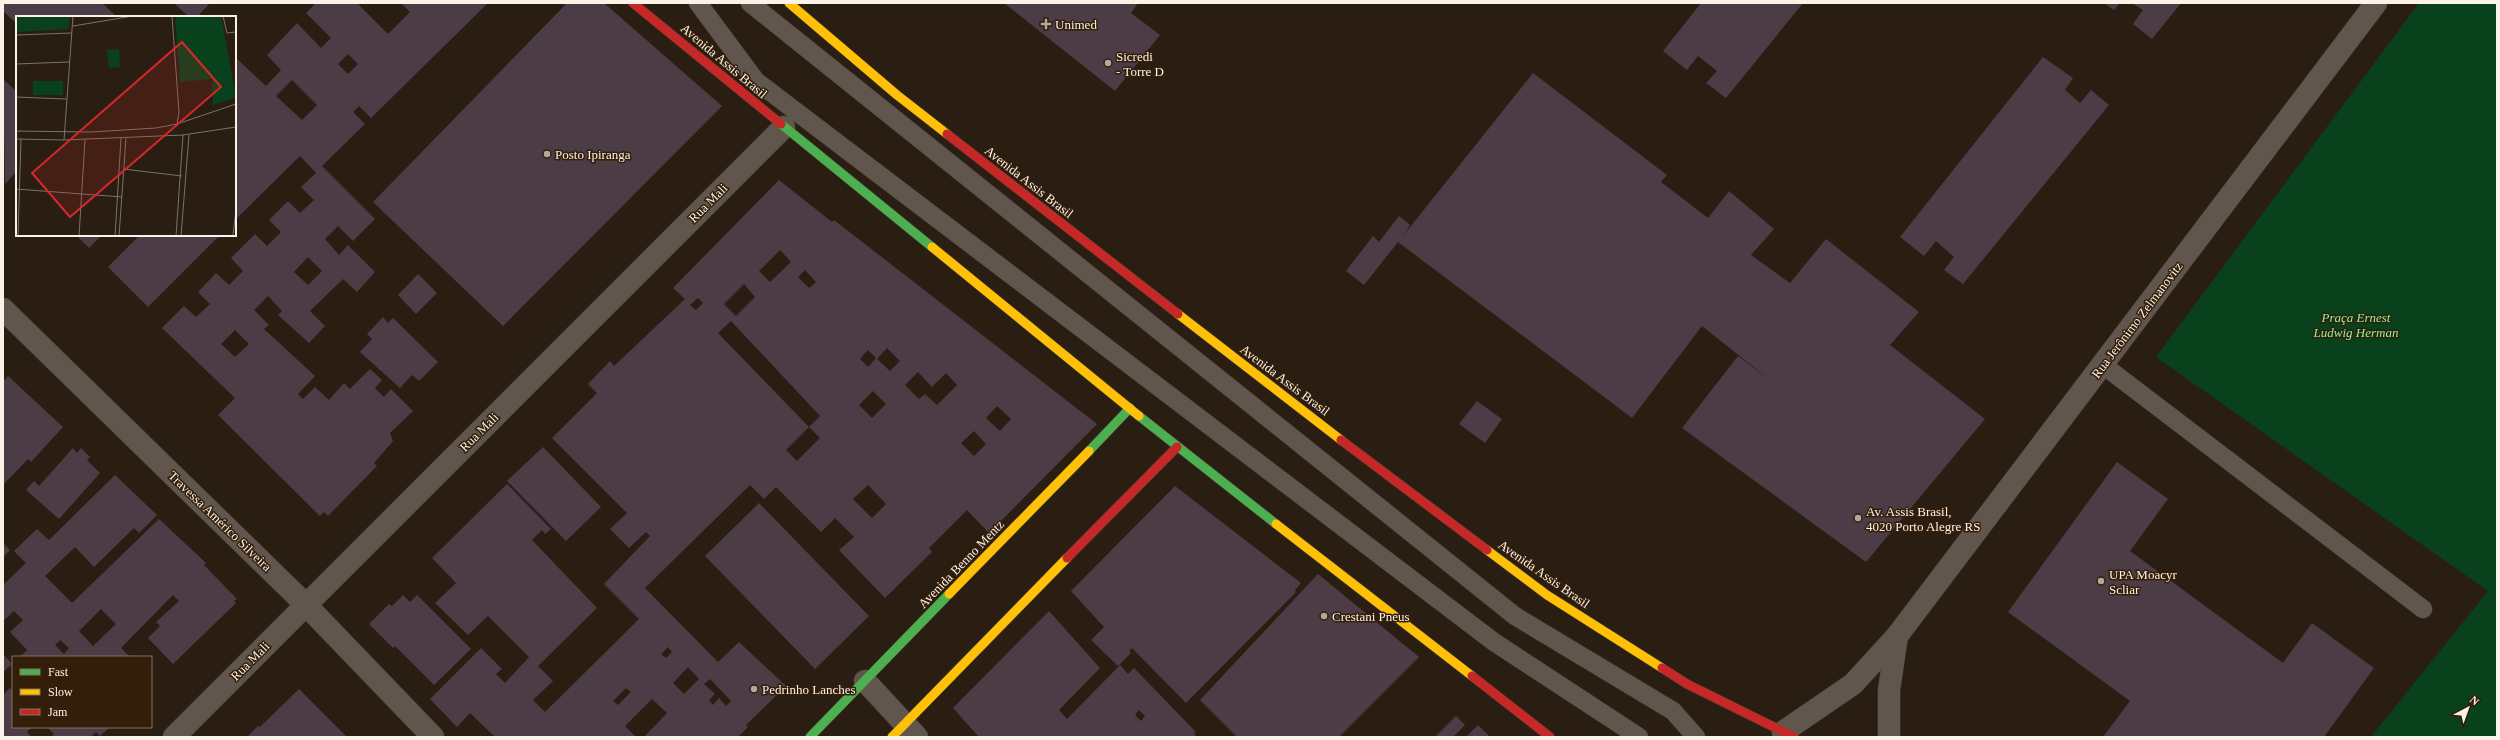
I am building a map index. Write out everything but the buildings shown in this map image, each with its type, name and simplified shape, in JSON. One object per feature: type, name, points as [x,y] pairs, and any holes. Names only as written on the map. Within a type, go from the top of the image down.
[{"type":"main road","name":"Avenida Assis Brasil","points":[[633,3],[784,128],[1177,447],[1550,737]]},
{"type":"main road","name":"Avenida Assis Brasil","points":[[789,3],[897,95],[1258,377],[1546,595],[1687,684],[1789,735]]},
{"type":"main road","name":"Avenida Benno Mentz","points":[[810,737],[1130,408]]},
{"type":"main road","points":[[905,733],[1177,447]]},
{"type":"street","name":"Rua Jerônimo Zelmanovitz","points":[[1789,735],[1853,684],[1897,636],[2376,3]]},
{"type":"street","name":"Rua Mali","points":[[174,737],[784,128]]},
{"type":"street","name":"Travessa Américo Silveira","points":[[3,309],[306,605],[433,737]]},
{"type":"street","name":"Rua Jerônimo Zelmanovitz","points":[[1889,737],[1889,690],[1897,636]]},
{"type":"street","points":[[865,681],[905,733]]},
{"type":"lane","points":[[698,3],[756,81],[1494,642],[1639,737]]},
{"type":"lane","points":[[750,3],[1515,616],[1672,711],[1696,737]]},
{"type":"lane","points":[[2103,365],[2423,609]]},
{"type":"green space","name":"Praça Ernest Ludwig Herman","points":[[2419,3],[2497,3],[2497,737],[2371,737],[2488,591],[2156,357]]},
{"type":"traffic: fast","points":[[781,124],[932,247]]},
{"type":"traffic: fast","points":[[1089,451],[1130,408]]},
{"type":"traffic: fast","points":[[1139,416],[1276,524]]},
{"type":"traffic: fast","points":[[810,737],[949,594]]},
{"type":"traffic: slow","points":[[789,3],[897,95],[947,134]]},
{"type":"traffic: slow","points":[[932,247],[1139,416]]},
{"type":"traffic: slow","points":[[1178,314],[1341,440]]},
{"type":"traffic: slow","points":[[949,594],[1089,451]]},
{"type":"traffic: slow","points":[[1276,524],[1472,676]]},
{"type":"traffic: slow","points":[[1487,550],[1547,595],[1662,668]]},
{"type":"traffic: slow","points":[[892,737],[1067,558]]},
{"type":"traffic: jam","points":[[633,3],[781,124]]},
{"type":"traffic: jam","points":[[947,134],[1178,314]]},
{"type":"traffic: jam","points":[[1341,440],[1487,550]]},
{"type":"traffic: jam","points":[[1067,558],[1177,447]]},
{"type":"traffic: jam","points":[[1662,668],[1687,684],[1794,737]]},
{"type":"traffic: jam","points":[[1472,676],[1550,737]]},
{"type":"place","name":"Unimed","points":[[1046,24]]},
{"type":"place","name":"Sicredi - Torre D","points":[[1108,63]]},
{"type":"place","name":"Posto Ipiranga","points":[[547,154]]},
{"type":"place","name":"Av. Assis Brasil, 4020 Porto Alegre RS","points":[[1858,518]]},
{"type":"place","name":"UPA Moacyr Scliar","points":[[2101,581]]},
{"type":"place","name":"Crestani Pneus","points":[[1324,616]]},
{"type":"place","name":"Pedrinho Lanches","points":[[754,689]]}]
